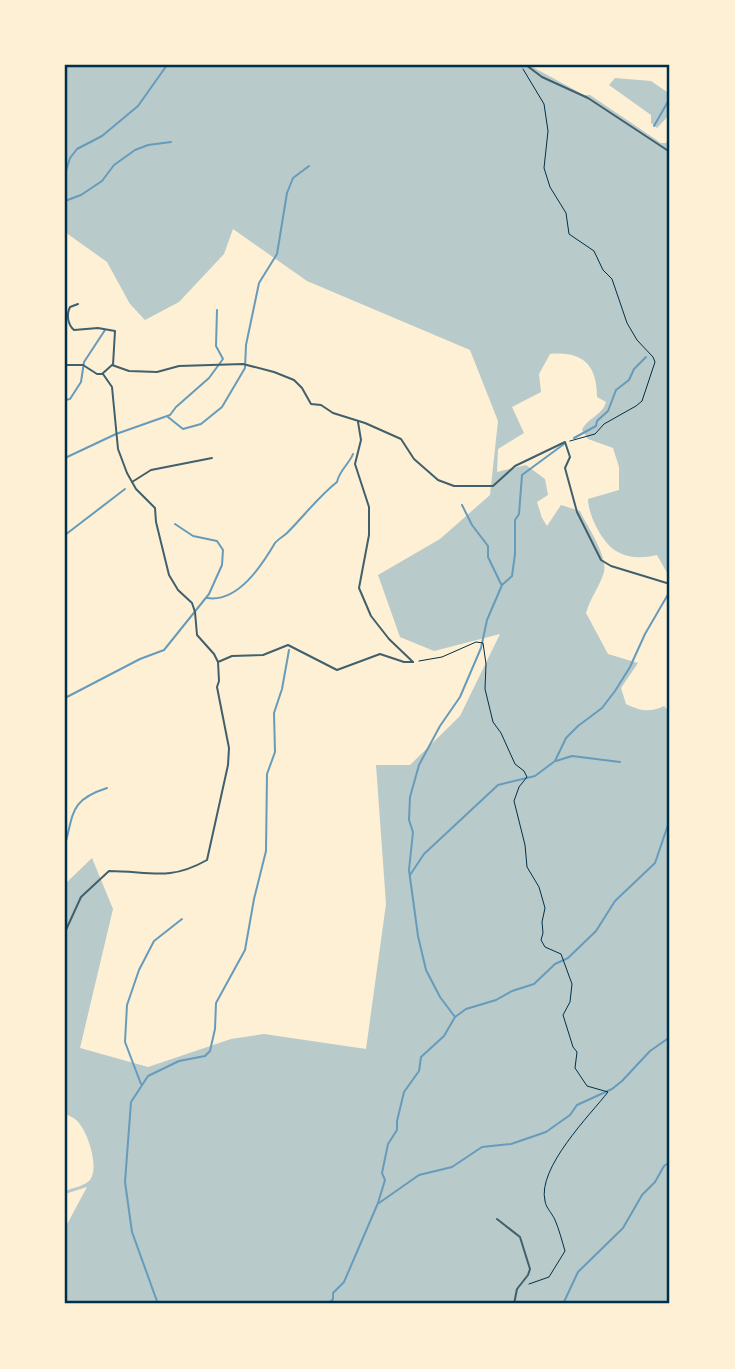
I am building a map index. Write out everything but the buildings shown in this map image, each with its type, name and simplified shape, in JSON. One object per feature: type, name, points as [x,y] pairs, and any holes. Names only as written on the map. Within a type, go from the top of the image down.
[{"type":"street","points":[[524,65],[542,77],[588,98],[670,152]]},
{"type":"street","points":[[79,304],[70,307],[68,312],[70,327],[74,330],[98,328],[115,331],[113,366]]},
{"type":"street","points":[[113,366],[130,371],[158,372],[179,366],[245,364],[294,380],[311,404],[321,405],[333,413],[401,439],[421,465],[439,480],[454,486],[493,486],[515,466],[565,442],[570,457],[565,468],[577,512],[601,560],[611,566],[670,584]]},
{"type":"street","points":[[65,365],[83,365],[91,372],[102,374],[113,387],[118,449],[132,482],[155,509],[171,582],[192,603],[197,635],[218,662],[217,687],[229,748],[228,765],[207,860],[172,874],[147,875],[109,871],[82,897],[65,932]]},
{"type":"street","points":[[102,374],[113,366]]},
{"type":"street","points":[[359,421],[361,440],[355,464],[369,507],[369,535],[359,588],[371,616],[388,639],[413,662]]},
{"type":"street","points":[[132,482],[151,470],[212,458]]},
{"type":"street","points":[[218,662],[232,656],[263,654],[288,645],[337,670],[380,654],[404,662],[413,662]]},
{"type":"street","points":[[497,1219],[517,1232],[524,1245],[530,1269],[515,1295],[514,1304]]},
{"type":"path","points":[[524,65],[524,72],[544,104],[548,131],[544,168],[550,187],[566,213],[569,234],[594,251],[603,270],[612,279],[627,323],[655,362],[642,401],[604,424],[595,433],[565,442]]},
{"type":"path","points":[[413,662],[442,657],[477,642],[483,643],[485,689],[493,722],[501,733],[514,764],[524,771],[527,777],[516,793],[515,807],[525,845],[527,867],[539,887],[545,908],[542,922],[544,933],[541,940],[545,947],[561,954],[570,977],[572,995],[563,1015],[577,1052],[575,1068],[587,1086],[608,1091],[573,1131],[555,1161],[546,1184],[544,1200],[555,1219],[565,1251],[564,1256],[549,1277],[522,1284]]},
{"type":"shaded area","points":[[65,65],[529,65],[584,95],[590,95],[661,143],[666,143],[670,138],[670,578],[657,555],[632,557],[612,548],[594,521],[588,499],[619,490],[619,467],[613,448],[588,439],[582,430],[606,402],[597,397],[594,376],[586,362],[571,355],[550,354],[539,374],[541,392],[512,407],[524,433],[498,449],[497,472],[526,465],[545,479],[548,495],[537,502],[547,526],[561,505],[580,511],[600,550],[604,565],[604,572],[586,613],[608,654],[638,663],[621,688],[626,704],[645,710],[664,706],[670,712],[670,1304],[65,1304],[65,1228],[87,1187],[65,1194],[65,1191],[88,1182],[94,1166],[84,1130],[75,1119],[65,1114],[65,884],[92,858],[113,909],[80,1048],[148,1067],[231,1039],[264,1034],[366,1049],[386,904],[376,765],[410,765],[460,716],[500,634],[434,651],[400,637],[378,575],[440,539],[490,495],[498,421],[470,350],[307,281],[233,229],[224,254],[179,302],[145,320],[130,304],[107,262],[65,232]]},
{"type":"shaded area","points":[[615,78],[651,81],[670,94],[670,114],[657,128],[651,123],[651,115],[609,85]]},
{"type":"waterway","points":[[65,174],[70,158],[77,149],[102,136],[138,106],[167,65]]},
{"type":"waterway","points":[[654,126],[670,98]]},
{"type":"waterway","points":[[65,201],[81,195],[102,181],[114,165],[135,150],[171,142]]},
{"type":"waterway","points":[[168,417],[183,429],[201,424],[222,407],[245,368],[246,345],[259,283],[277,254],[287,193],[293,178],[309,166]]},
{"type":"waterway","points":[[65,458],[116,434],[170,415],[209,378],[223,359],[216,346],[217,310]]},
{"type":"waterway","points":[[65,400],[70,399],[81,382],[84,362],[105,330]]},
{"type":"waterway","points":[[574,438],[596,426],[597,421],[608,411],[616,390],[629,380],[634,369],[646,357]]},
{"type":"waterway","points":[[455,1017],[440,997],[426,970],[418,936],[409,870],[413,832],[409,820],[410,797],[419,765],[440,726],[460,697],[481,648],[487,620],[502,585],[512,576],[515,520],[519,514],[522,475],[564,444]]},
{"type":"waterway","points":[[207,598],[229,595],[248,581],[276,542],[337,482],[353,454]]},
{"type":"waterway","points":[[65,535],[125,489]]},
{"type":"waterway","points":[[462,505],[472,525],[488,546],[488,557],[501,584]]},
{"type":"waterway","points":[[65,698],[140,659],[164,650],[209,594],[222,565],[223,550],[217,541],[193,536],[175,524]]},
{"type":"waterway","points":[[410,875],[424,854],[498,785],[535,776],[555,761],[566,738],[602,708],[615,691],[670,591]]},
{"type":"waterway","points":[[158,1304],[132,1232],[125,1182],[131,1102],[148,1076],[179,1061],[205,1056],[210,1051],[215,1029],[216,1003],[245,950],[266,851],[267,774],[275,752],[274,713],[282,689],[289,650]]},
{"type":"waterway","points":[[556,761],[572,756],[620,762]]},
{"type":"waterway","points":[[65,845],[72,816],[80,803],[86,797],[107,788]]},
{"type":"waterway","points":[[328,1304],[333,1299],[333,1293],[344,1282],[378,1203],[385,1180],[382,1173],[388,1144],[397,1130],[404,1092],[419,1071],[421,1057],[444,1036],[455,1017],[466,1009],[534,984],[555,964],[568,958],[596,931],[615,901],[655,863],[670,819]]},
{"type":"waterway","points":[[141,1084],[125,1042],[127,1005],[139,970],[154,941],[182,919]]},
{"type":"waterway","points":[[379,1203],[419,1175],[452,1167],[482,1147],[511,1144],[546,1132],[570,1115],[577,1105],[612,1089],[650,1051],[670,1037]]},
{"type":"waterway","points":[[563,1304],[578,1272],[623,1228],[642,1195],[670,1162]]}]
